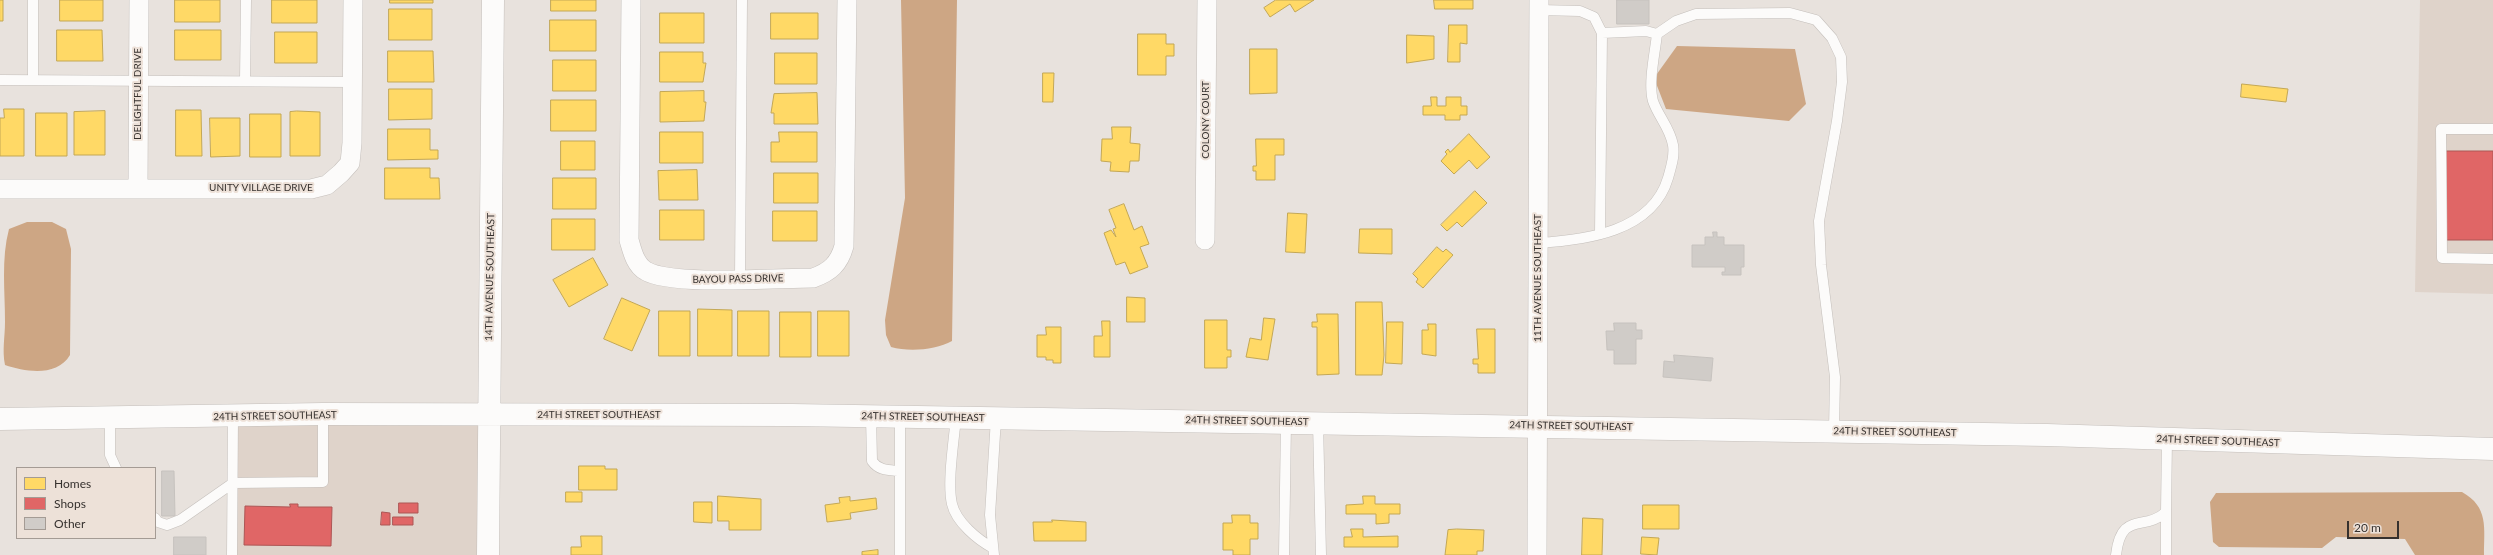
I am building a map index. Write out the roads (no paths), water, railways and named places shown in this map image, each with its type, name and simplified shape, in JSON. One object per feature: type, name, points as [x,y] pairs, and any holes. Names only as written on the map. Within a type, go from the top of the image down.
[{"type":"street","name":"DELIGHTFUL DRIVE","points":[[138,188],[139,0]]},
{"type":"street","name":"UNITY VILLAGE DRIVE","points":[[0,189],[311,188],[328,185],[350,163],[353,82],[353,0]]},
{"type":"street","name":"14TH AVENUE SOUTHEAST","points":[[488,555],[488,415],[493,0]]},
{"type":"street","name":"BAYOU PASS DRIVE","points":[[631,0],[629,240],[634,256],[645,271],[679,280],[813,278],[829,272],[841,258],[844,246],[847,0]]},
{"type":"street","name":"COLONY COURT","points":[[1205,240],[1207,0]]},
{"type":"street","name":"11TH AVENUE SOUTHEAST","points":[[1537,555],[1539,5]]},
{"type":"street","name":"24TH STREET SOUTHEAST","points":[[0,419],[110,419],[323,414],[900,416],[1538,425],[1834,431],[2493,449]]},
{"type":"lane","points":[[33,0],[33,80]]},
{"type":"lane","points":[[245,81],[246,0]]},
{"type":"lane","points":[[740,279],[742,0]]},
{"type":"lane","points":[[1539,5],[1580,11],[1594,17],[1602,32],[1600,234]]},
{"type":"lane","points":[[1602,32],[1646,31],[1656,34],[1676,21],[1696,14],[1790,13],[1816,20],[1832,38],[1841,57],[1842,82],[1837,121],[1819,221],[1821,265],[1835,377],[1834,431]]},
{"type":"lane","points":[[1538,243],[1569,241],[1615,231],[1642,215],[1654,205],[1664,190],[1671,168],[1673,146],[1666,126],[1652,99],[1656,34]]},
{"type":"lane","points":[[0,80],[353,82]]},
{"type":"lane","points":[[2493,129],[2441,129],[2442,258],[2493,259]]},
{"type":"lane","points":[[156,519],[158,522],[167,525],[180,520],[233,483],[323,482],[323,414]]},
{"type":"lane","points":[[232,555],[233,416]]},
{"type":"lane","points":[[871,416],[872,462],[876,467],[883,470],[900,471]]},
{"type":"lane","points":[[900,416],[900,555]]},
{"type":"lane","points":[[956,417],[952,504],[961,520],[981,541],[994,551]]},
{"type":"lane","points":[[994,551],[990,501],[996,418]]},
{"type":"lane","points":[[110,419],[110,455],[116,467]]},
{"type":"lane","points":[[1284,555],[1286,422]]},
{"type":"lane","points":[[1318,422],[1321,555]]},
{"type":"lane","points":[[2166,555],[2167,439]]},
{"type":"lane","points":[[2116,555],[2120,534],[2126,528],[2160,517],[2166,512]]}]
